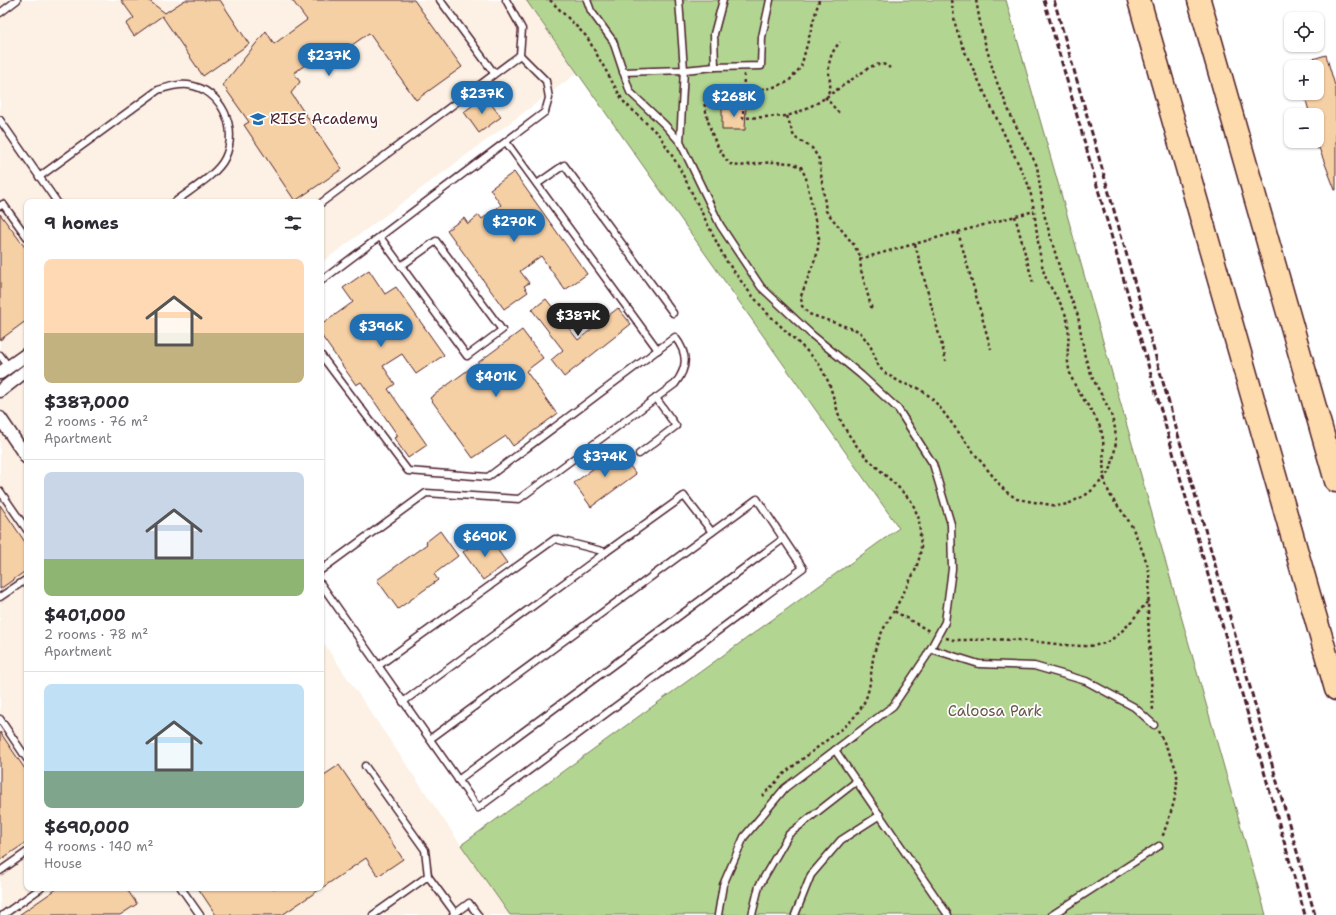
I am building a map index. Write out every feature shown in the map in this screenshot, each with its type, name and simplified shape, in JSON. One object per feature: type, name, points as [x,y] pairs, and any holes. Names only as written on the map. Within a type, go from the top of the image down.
[{"type":"highway","points":[[1140,0],[1336,689]]},
{"type":"highway","points":[[1199,0],[1336,481]]},
{"type":"street","points":[[4,370],[24,356]]},
{"type":"street","points":[[0,390],[24,372]]},
{"type":"street","points":[[0,418],[24,451]]},
{"type":"lane","points":[[0,13],[18,0]]},
{"type":"lane","points":[[440,0],[494,73]]},
{"type":"lane","points":[[324,279],[545,112],[549,98],[546,81],[520,55],[522,29],[506,0]]},
{"type":"lane","points":[[587,0],[591,11],[613,41],[630,92],[665,125],[680,142],[720,225],[762,287],[811,334],[861,375],[898,409],[933,464],[951,524],[952,569],[945,622],[931,649],[893,706],[785,788],[744,838],[723,885],[718,915]]},
{"type":"lane","points":[[679,0],[684,70],[680,142]]},
{"type":"lane","points":[[715,67],[714,34],[723,0]]},
{"type":"lane","points":[[623,72],[761,66],[762,37],[770,0]]},
{"type":"lane","points":[[324,201],[520,55]]},
{"type":"lane","points":[[39,177],[158,90],[173,85],[189,85],[204,90],[216,100],[226,113],[230,128],[230,143],[225,159],[215,171],[179,199]]},
{"type":"lane","points":[[0,120],[55,199]]},
{"type":"lane","points":[[506,142],[658,350]]},
{"type":"lane","points":[[537,184],[564,165],[673,313]]},
{"type":"lane","points":[[0,206],[3,204],[24,233]]},
{"type":"lane","points":[[380,236],[401,266],[467,356],[502,330],[436,241],[401,266]]},
{"type":"lane","points":[[324,359],[408,471],[488,477],[675,337],[682,345],[685,355],[685,366],[682,375],[675,384],[519,499],[426,493],[324,568]]},
{"type":"lane","points":[[0,356],[4,370]]},
{"type":"lane","points":[[639,454],[676,426],[656,398]]},
{"type":"lane","points":[[0,491],[24,526]]},
{"type":"lane","points":[[403,702],[684,496],[712,532]]},
{"type":"lane","points":[[324,588],[478,808],[803,568],[757,499],[430,739]]},
{"type":"lane","points":[[378,666],[555,538],[606,552]]},
{"type":"lane","points":[[458,780],[783,539]]},
{"type":"lane","points":[[0,597],[24,581]]},
{"type":"lane","points":[[931,649],[979,664],[1034,666],[1086,681],[1134,707],[1154,725]]},
{"type":"lane","points":[[0,719],[24,755]]},
{"type":"lane","points":[[836,750],[948,915]]},
{"type":"lane","points":[[365,766],[425,850],[428,876],[454,914],[469,903],[478,915]]},
{"type":"lane","points":[[752,915],[759,886],[789,834],[857,781]]},
{"type":"lane","points":[[795,915],[811,875],[841,840],[880,815]]},
{"type":"lane","points":[[1052,915],[1159,846]]},
{"type":"lane","points":[[0,871],[24,854]]},
{"type":"lane","points":[[373,915],[428,876]]},
{"type":"lane","points":[[3,915],[37,891]]},
{"type":"lane","points":[[183,891],[200,915]]},
{"type":"path","points":[[550,0],[587,37],[623,101],[660,136],[679,167],[725,258],[746,288],[767,313],[819,364],[829,383],[840,419],[847,432],[865,456],[912,502],[920,519],[921,548],[919,559],[915,571],[876,645],[872,659],[868,692],[864,703],[849,723],[787,771],[762,796]]},
{"type":"path","points":[[819,0],[801,67],[788,82],[771,88],[708,96],[704,101],[709,123],[718,148],[730,164],[739,166],[772,162],[792,163],[800,167],[806,178],[819,238],[818,254],[801,296],[802,306],[809,314],[859,332],[870,345],[879,367],[886,374],[902,383],[918,388],[928,395],[938,405],[1005,491],[1017,499],[1057,506],[1068,504],[1089,493],[1105,477],[1111,468],[1114,455],[1116,442],[1115,428],[1107,405],[1093,379],[1085,357],[1078,316],[1061,273],[1044,214],[1037,166],[1012,118],[996,80],[982,33],[976,0]]},
{"type":"path","points":[[951,0],[959,37],[972,68],[1028,184],[1045,276],[1062,308],[1068,324],[1067,353],[1069,372],[1078,391],[1097,420],[1103,438],[1105,477],[1108,490],[1129,521],[1147,564],[1151,583],[1148,600],[1149,658],[1154,725],[1163,739],[1177,773],[1174,804],[1159,846]]},
{"type":"path","points":[[825,97],[831,86],[828,68],[830,57],[840,42]]},
{"type":"path","points":[[744,66],[743,118],[787,116],[810,106],[876,64],[882,63],[890,68]]},
{"type":"path","points":[[825,97],[839,113]]},
{"type":"path","points":[[787,116],[794,136],[809,145],[817,153],[820,163],[823,201],[826,211],[854,245],[860,256],[862,276],[872,310]]},
{"type":"path","points":[[860,259],[1034,211]]},
{"type":"path","points":[[1015,216],[1033,283]]},
{"type":"path","points":[[958,232],[991,349]]},
{"type":"path","points":[[915,244],[946,361]]},
{"type":"path","points":[[944,637],[954,640],[1016,640],[1079,646],[1096,646],[1106,642],[1118,634],[1148,600]]},
{"type":"path","points":[[894,611],[929,631]]},
{"type":"shaded area","name":"RISE Academy","points":[[0,0],[526,0],[577,73],[324,261],[324,199],[24,199],[24,891],[324,891],[324,643],[510,915],[0,915]]},
{"type":"green space","name":"Caloosa Park","points":[[526,0],[1006,0],[1266,915],[510,915],[461,845],[899,528]]},
{"type":"building","points":[[121,0],[148,0],[165,13],[185,0],[220,0],[249,44],[203,76],[162,16],[134,36],[126,24],[134,18]]},
{"type":"building","points":[[292,0],[414,0],[462,67],[416,100],[369,33],[338,55],[333,56],[327,49],[294,73],[300,82],[291,93],[342,169],[298,199],[294,199],[244,125],[249,122],[223,85],[266,31],[274,44],[307,20]]},
{"type":"building","points":[[1326,55],[1336,89],[1336,190],[1319,148],[1324,148],[1324,108],[1308,108],[1306,100],[1324,100],[1324,60],[1309,60]]},
{"type":"building","points":[[485,96],[501,117],[479,133],[464,112]]},
{"type":"building","points":[[722,106],[746,106],[745,130],[722,130]]},
{"type":"building","points":[[514,172],[587,274],[565,290],[541,256],[520,271],[529,283],[524,286],[528,292],[504,309],[447,230],[464,218],[468,224],[479,215],[482,219],[501,205],[490,189]]},
{"type":"building","points":[[0,214],[24,246],[24,322],[0,340]]},
{"type":"building","points":[[369,270],[385,294],[396,287],[444,355],[416,374],[402,354],[383,366],[395,384],[388,389],[427,445],[408,458],[394,438],[398,436],[361,382],[356,385],[324,339],[324,323],[353,302],[343,288]]},
{"type":"building","points":[[546,299],[578,340],[618,308],[631,324],[564,377],[551,360],[563,350],[532,310]]},
{"type":"building","points":[[522,330],[543,358],[526,371],[557,414],[513,446],[506,436],[473,458],[430,398]]},
{"type":"building","points":[[618,450],[636,474],[591,507],[574,483]]},
{"type":"building","points":[[0,505],[24,541],[24,572],[0,589]]},
{"type":"building","points":[[440,531],[458,556],[434,574],[438,580],[398,609],[377,580],[427,544],[426,542]]},
{"type":"building","points":[[487,535],[507,563],[483,580],[463,552]]},
{"type":"building","points":[[0,732],[24,768],[24,844],[0,860]]},
{"type":"building","points":[[339,765],[403,859],[378,876],[366,858],[324,886],[324,775]]},
{"type":"building","points":[[54,891],[128,891],[137,904],[120,915],[19,915]]},
{"type":"building","points":[[200,891],[317,891],[282,915],[216,915]]},
{"type":"railway","points":[[1044,0],[1305,915]]},
{"type":"railway","points":[[1054,0],[1315,915]]},
{"type":"place","name":"RISE Academy","points":[[258,119]]}]
